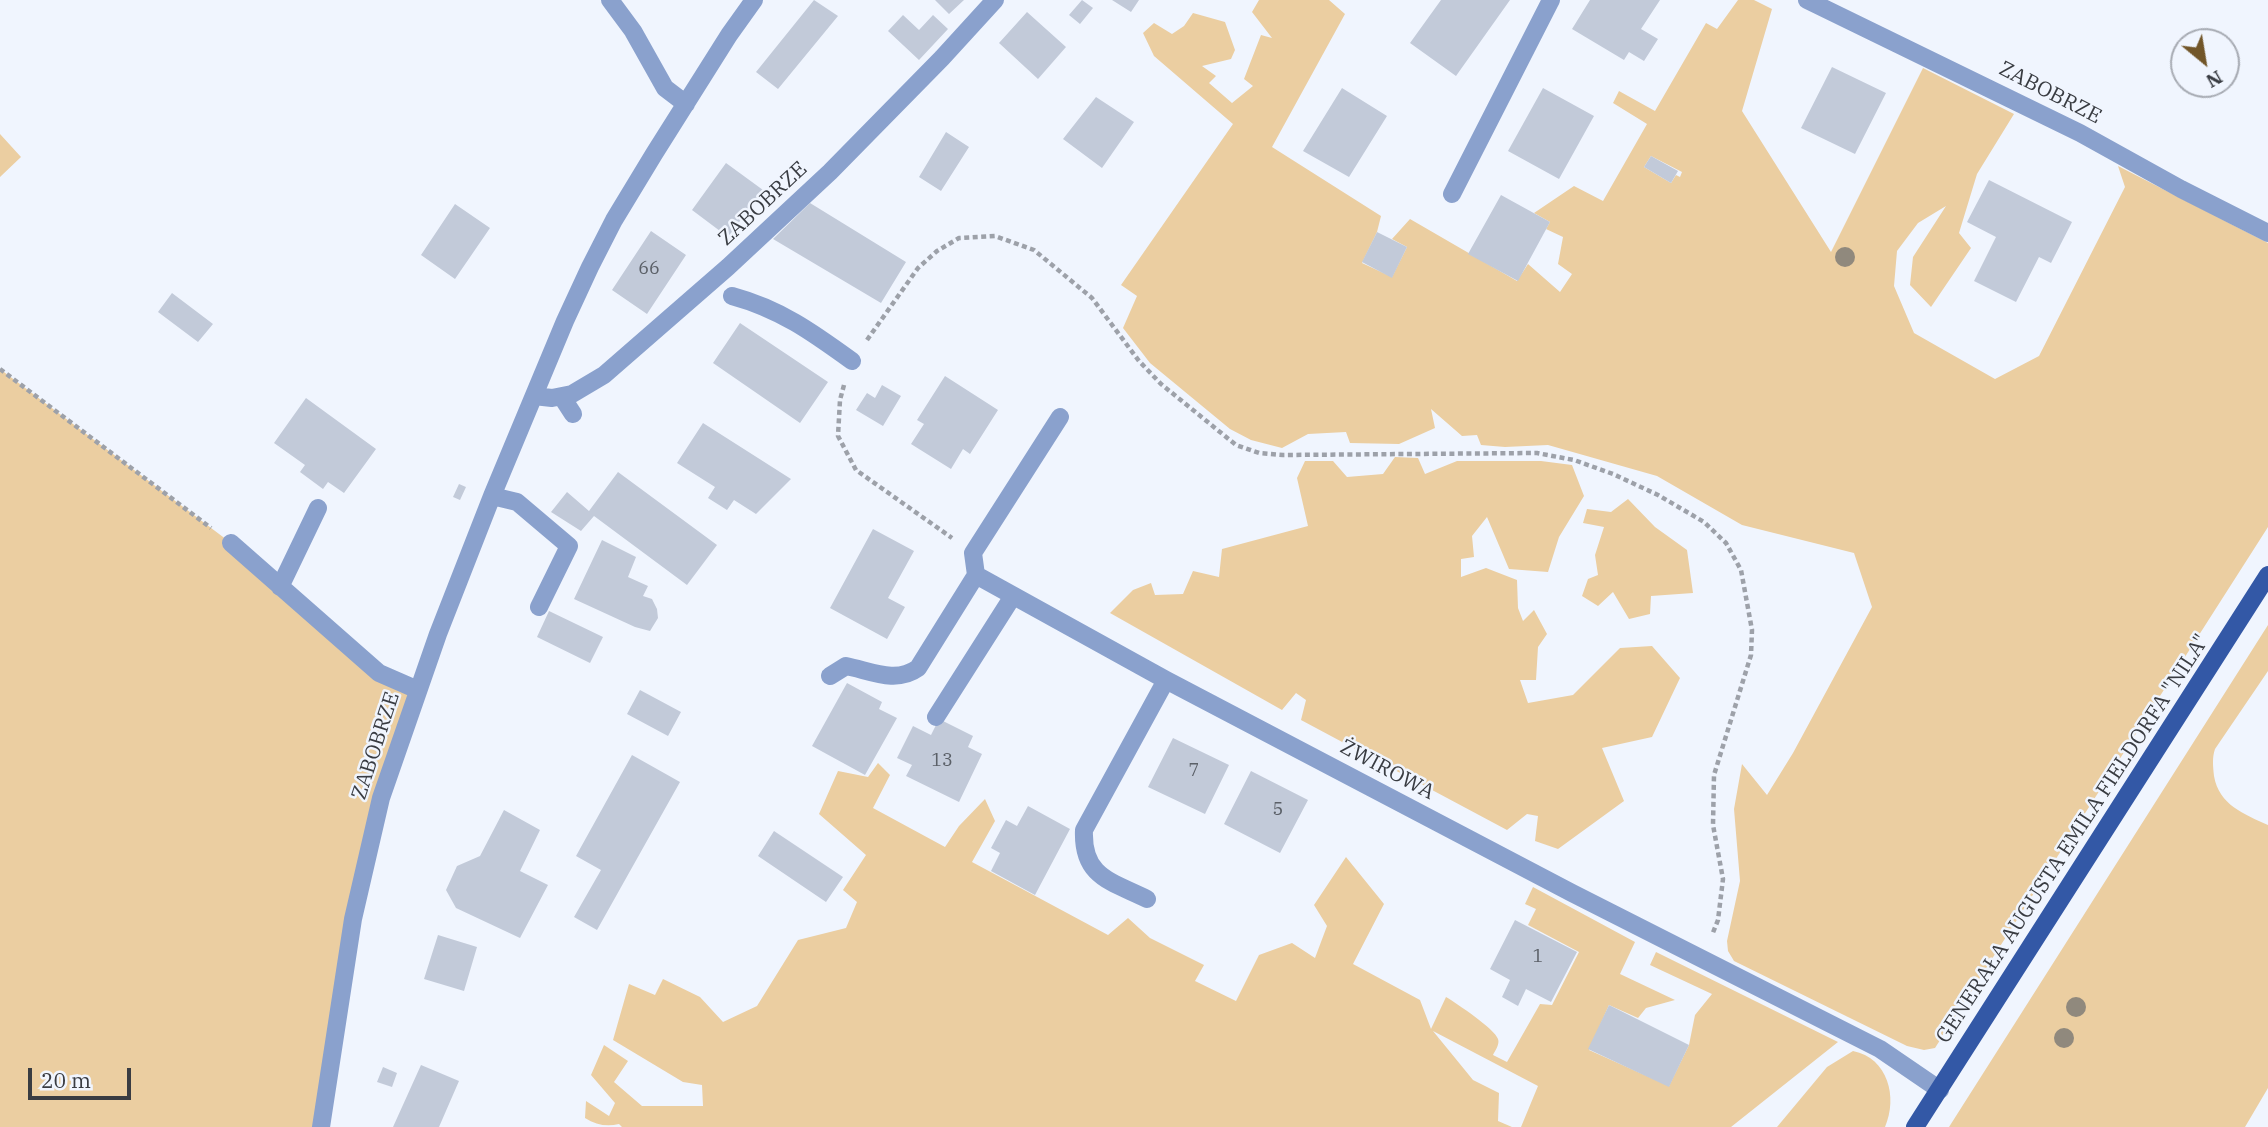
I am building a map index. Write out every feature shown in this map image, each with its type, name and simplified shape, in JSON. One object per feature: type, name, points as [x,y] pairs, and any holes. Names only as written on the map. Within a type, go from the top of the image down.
[{"type":"main road","name":"GENERAŁA AUGUSTA EMILA FIELDORFA \"NILA\"","points":[[1915,1127],[2268,575]]},
{"type":"street","points":[[610,0],[633,31],[665,88],[686,104]]},
{"type":"street","name":"ZABOBRZE","points":[[321,1127],[353,919],[381,798],[418,690],[492,496],[565,321],[614,220],[754,0]]},
{"type":"street","name":"ZABOBRZE","points":[[534,396],[562,397],[583,389],[604,375],[775,225],[942,58],[995,0]]},
{"type":"street","points":[[1452,194],[1551,0]]},
{"type":"street","name":"ZABOBRZE","points":[[1807,0],[2080,133],[2268,233]]},
{"type":"street","points":[[732,296],[768,308],[801,324],[852,361]]},
{"type":"street","points":[[562,397],[573,414]]},
{"type":"street","points":[[830,676],[846,666],[895,677],[910,673],[918,667],[976,575],[973,553],[1060,417]]},
{"type":"street","points":[[492,496],[517,502],[569,546],[540,607]]},
{"type":"street","points":[[280,587],[318,508]]},
{"type":"street","points":[[231,543],[379,673],[418,690]]},
{"type":"street","name":"ŻWIROWA","points":[[976,575],[1167,680],[1880,1049],[1940,1090]]},
{"type":"street","points":[[936,717],[1013,596]]},
{"type":"street","points":[[1147,899],[1101,875],[1090,864],[1083,850],[1084,830],[1167,680]]},
{"type":"path","points":[[973,553],[856,470],[838,436],[840,400],[852,361],[918,268],[960,238],[995,236],[1034,250],[1092,298],[1139,361],[1161,384],[1225,436],[1247,449],[1283,456],[1537,453],[1574,460],[1658,495],[1704,522],[1726,544],[1741,570],[1752,630],[1751,655],[1714,775],[1713,825],[1723,879],[1718,920],[1702,959]]},
{"type":"path","points":[[0,369],[231,543]]},
{"type":"shaded area","points":[[1259,0],[1329,0],[1345,14],[1272,147],[1381,216],[1377,232],[1362,263],[1392,277],[1407,247],[1392,239],[1410,219],[1517,281],[1528,264],[1560,292],[1572,274],[1558,264],[1563,237],[1546,229],[1550,222],[1534,213],[1574,186],[1603,201],[1647,124],[1613,103],[1619,91],[1655,111],[1706,23],[1717,29],[1738,0],[1754,0],[1772,9],[1742,111],[1831,252],[1923,68],[2014,114],[1977,174],[1959,233],[1971,248],[1931,307],[1910,285],[1913,257],[1946,206],[1918,223],[1897,251],[1894,286],[1914,333],[1995,379],[2039,356],[2125,187],[2118,166],[2268,243],[2268,527],[1935,1048],[1924,1050],[1907,1046],[1734,961],[1728,951],[1727,941],[1740,881],[1734,809],[1742,764],[1767,795],[1793,753],[1872,607],[1854,553],[1742,525],[1657,476],[1548,445],[1481,445],[1477,435],[1462,436],[1431,409],[1435,428],[1399,444],[1350,443],[1346,432],[1308,434],[1282,448],[1251,440],[1230,429],[1150,363],[1123,328],[1137,296],[1121,285],[1233,124],[1154,56],[1143,33],[1154,23],[1172,34],[1184,26],[1193,13],[1225,22],[1235,50],[1231,59],[1202,66],[1216,76],[1209,83],[1232,103],[1253,86],[1244,79],[1261,35],[1272,38],[1252,12]],"holes":[[[1651,156],[1682,172],[1680,177],[1676,175],[1671,183],[1644,167]]]},
{"type":"shaded area","points":[[0,134],[21,157],[0,177]]},
{"type":"shaded area","points":[[0,369],[231,543],[379,673],[417,690],[381,798],[321,1127],[0,1127]]},
{"type":"shaded area","points":[[1395,457],[1418,458],[1425,474],[1457,461],[1541,461],[1572,465],[1584,496],[1559,537],[1548,572],[1509,569],[1487,517],[1472,536],[1474,557],[1461,559],[1461,577],[1486,568],[1517,580],[1518,608],[1523,621],[1534,610],[1547,634],[1538,647],[1536,680],[1520,680],[1528,703],[1573,695],[1620,648],[1652,646],[1680,678],[1652,737],[1602,748],[1624,801],[1558,849],[1535,841],[1538,816],[1527,814],[1507,830],[1301,720],[1306,700],[1296,693],[1282,710],[1110,613],[1133,590],[1151,583],[1155,595],[1183,594],[1193,571],[1219,577],[1222,549],[1308,526],[1297,478],[1305,461],[1333,461],[1347,477],[1383,474]]},
{"type":"shaded area","points":[[1628,499],[1655,527],[1687,550],[1693,593],[1651,596],[1650,614],[1629,619],[1613,592],[1598,606],[1582,596],[1588,579],[1598,575],[1595,555],[1604,527],[1583,523],[1587,509],[1611,512]]},
{"type":"shaded area","points":[[2268,625],[2268,671],[2215,749],[2213,759],[2214,776],[2221,794],[2234,807],[2268,825],[2268,1088],[2245,1127],[1949,1127]]},
{"type":"shaded area","points":[[878,763],[890,775],[873,808],[945,847],[959,826],[985,799],[995,821],[972,862],[1108,935],[1128,918],[1150,938],[1204,965],[1195,981],[1236,1001],[1259,955],[1292,943],[1315,958],[1327,926],[1314,905],[1346,857],[1384,904],[1353,964],[1420,1000],[1431,1029],[1446,997],[1451,1000],[1495,1035],[1498,1043],[1493,1055],[1507,1062],[1540,1004],[1552,1005],[1579,952],[1528,925],[1536,909],[1525,904],[1533,887],[1635,942],[1620,974],[1675,1000],[1646,1008],[1638,1018],[1609,1005],[1589,1050],[1669,1086],[1689,1045],[1695,1015],[1712,994],[1650,965],[1656,952],[1838,1042],[1731,1127],[1521,1127],[1538,1086],[1433,1031],[1473,1080],[1499,1093],[1498,1121],[1512,1127],[622,1127],[619,1124],[597,1124],[585,1118],[586,1101],[609,1116],[615,1103],[591,1075],[604,1045],[628,1061],[614,1082],[642,1106],[703,1106],[702,1085],[683,1082],[613,1040],[629,984],[655,995],[663,979],[700,997],[723,1022],[757,1006],[798,940],[846,928],[857,902],[843,890],[866,855],[819,814],[838,771],[868,777]]},
{"type":"shaded area","points":[[1853,1051],[1875,1062],[1887,1080],[1890,1103],[1885,1127],[1777,1127],[1827,1067]]},
{"type":"building","points":[[814,0],[838,16],[778,89],[756,72]]},
{"type":"building","points":[[935,0],[964,0],[949,14]]},
{"type":"building","points":[[1082,0],[1093,8],[1080,24],[1069,15]]},
{"type":"building","points":[[1112,0],[1139,0],[1131,12]]},
{"type":"building","points":[[1441,0],[1510,0],[1456,76],[1410,43]]},
{"type":"building","points":[[1590,0],[1660,0],[1641,29],[1658,39],[1644,61],[1629,52],[1624,60],[1572,29]]},
{"type":"building","points":[[1027,12],[1066,47],[1038,79],[999,43]]},
{"type":"building","points":[[903,15],[919,30],[933,15],[948,29],[919,60],[888,31]]},
{"type":"building","points":[[1832,67],[1886,93],[1855,154],[1801,128]]},
{"type":"building","points":[[1342,88],[1387,116],[1349,177],[1303,151]]},
{"type":"building","points":[[1543,88],[1594,116],[1559,179],[1508,151]]},
{"type":"building","points":[[1096,97],[1134,122],[1102,168],[1063,139]]},
{"type":"building","points":[[946,132],[969,147],[941,191],[919,177]]},
{"type":"building","points":[[1651,156],[1678,171],[1671,183],[1644,167]]},
{"type":"building","points":[[726,163],[763,190],[728,237],[692,210]]},
{"type":"building","points":[[1989,180],[2072,222],[2051,263],[2039,257],[2016,302],[1974,281],[1996,237],[1967,222]]},
{"type":"building","points":[[1501,195],[1550,222],[1518,281],[1468,254]]},
{"type":"building","points":[[810,203],[906,262],[881,303],[773,239]]},
{"type":"building","points":[[455,204],[490,228],[455,279],[421,255]]},
{"type":"building","points":[[651,231],[686,255],[647,314],[612,290]]},
{"type":"building","points":[[1377,232],[1407,247],[1392,278],[1362,262]]},
{"type":"building","points":[[172,293],[213,324],[198,342],[158,312]]},
{"type":"building","points":[[740,323],[828,382],[800,423],[713,363]]},
{"type":"building","points":[[945,376],[998,410],[970,454],[963,449],[951,469],[911,444],[924,424],[917,420]]},
{"type":"building","points":[[882,385],[901,396],[883,426],[856,410],[867,393],[875,398]]},
{"type":"building","points":[[306,398],[376,449],[344,493],[328,482],[323,489],[300,472],[305,465],[274,443]]},
{"type":"building","points":[[703,423],[791,479],[756,514],[734,500],[727,510],[708,498],[715,487],[677,463]]},
{"type":"building","points":[[618,472],[717,545],[687,585],[594,516],[581,531],[551,512],[567,492],[589,511]]},
{"type":"building","points":[[459,484],[466,487],[460,500],[453,497]]},
{"type":"building","points":[[873,529],[914,551],[888,598],[905,607],[887,639],[830,608]]},
{"type":"building","points":[[602,540],[636,557],[628,577],[648,586],[643,596],[652,599],[658,618],[650,631],[635,627],[574,599]]},
{"type":"building","points":[[549,611],[603,637],[590,663],[537,637]]},
{"type":"building","points":[[847,683],[882,702],[879,709],[897,718],[865,775],[812,746]]},
{"type":"building","points":[[640,690],[681,712],[668,736],[627,714]]},
{"type":"building","points":[[939,719],[973,736],[968,747],[982,754],[959,802],[906,776],[912,765],[897,758],[913,726],[931,735]]},
{"type":"building","points":[[1173,738],[1229,765],[1205,814],[1148,787]]},
{"type":"building","points":[[632,755],[680,782],[597,930],[574,917],[601,870],[576,856]]},
{"type":"building","points":[[1251,771],[1308,800],[1280,853],[1224,824]]},
{"type":"building","points":[[1028,806],[1070,829],[1035,895],[991,871],[1000,853],[991,848],[1006,820],[1017,826]]},
{"type":"building","points":[[504,810],[540,830],[520,871],[548,885],[520,938],[456,908],[446,890],[457,866],[480,856]]},
{"type":"building","points":[[774,831],[843,877],[826,902],[758,856]]},
{"type":"building","points":[[1515,920],[1577,952],[1551,1002],[1526,989],[1518,1006],[1502,997],[1510,980],[1490,969]]},
{"type":"building","points":[[438,935],[477,947],[464,991],[424,979]]},
{"type":"building","points":[[1609,1005],[1689,1045],[1669,1087],[1588,1049]]},
{"type":"building","points":[[421,1065],[459,1081],[439,1127],[393,1127]]},
{"type":"building","points":[[383,1067],[397,1073],[392,1087],[377,1082]]}]
